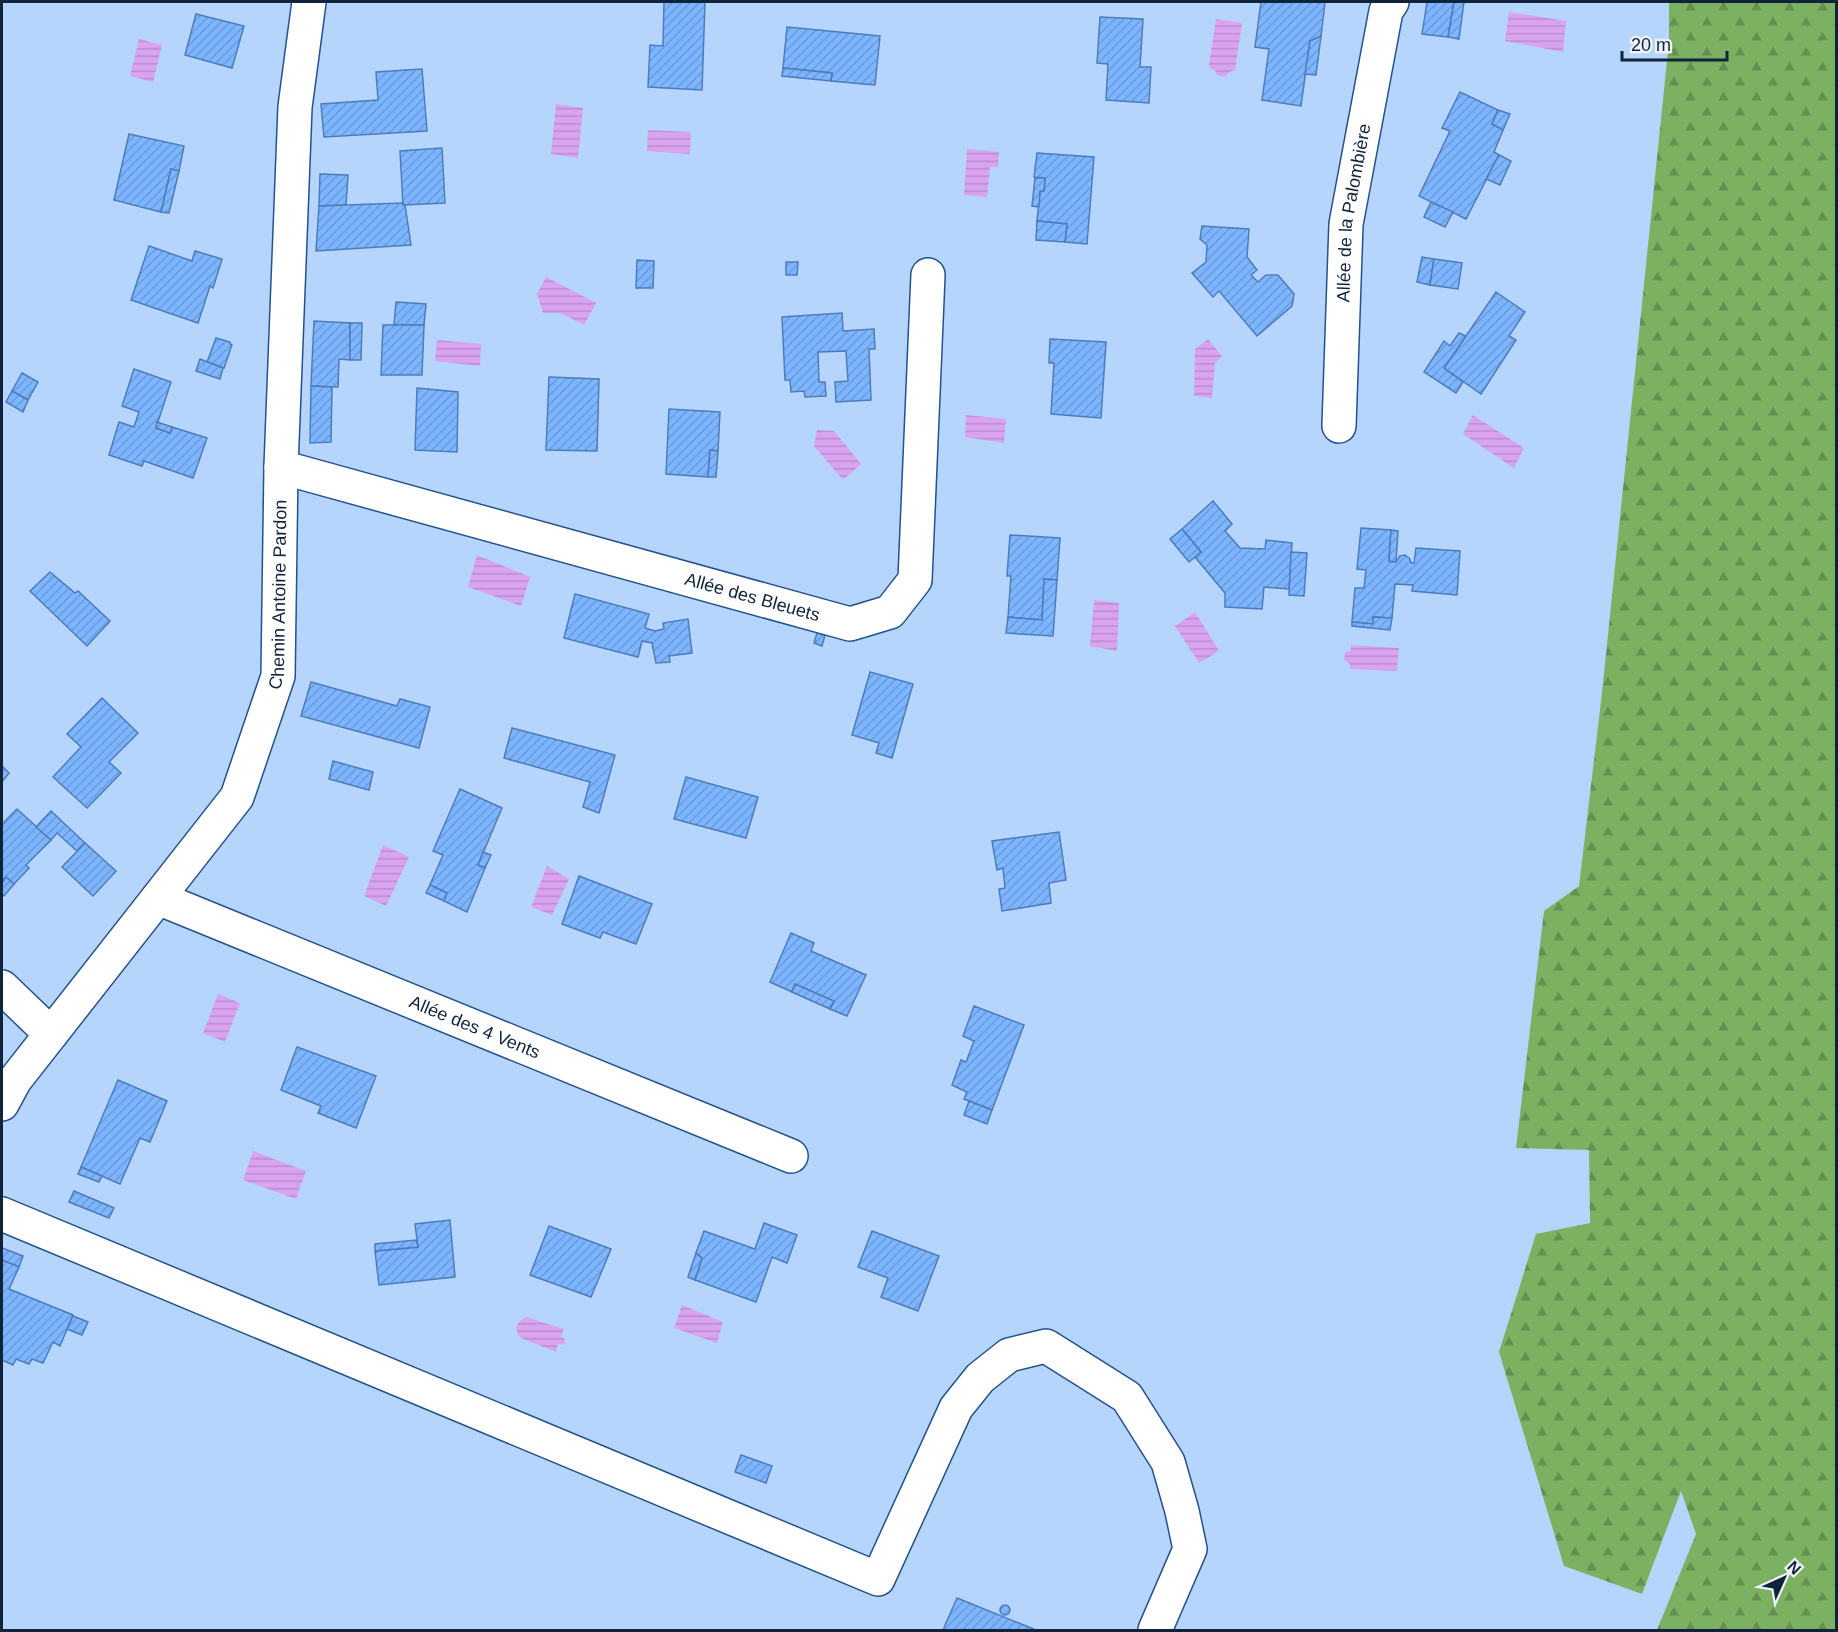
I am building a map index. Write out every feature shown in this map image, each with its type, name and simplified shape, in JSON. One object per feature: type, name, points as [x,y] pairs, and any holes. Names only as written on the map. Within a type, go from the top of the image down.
[{"type":"street","name":"Chemin Antoine Pardon","points":[[2,1104],[15,1080],[237,796],[278,676],[281,467],[295,107],[309,2]]},
{"type":"street","name":"Allée de la Palombière","points":[[1338,426],[1346,224],[1386,11],[1392,2]]},
{"type":"street","name":"Allée des Bleuets","points":[[281,467],[850,624],[890,612],[915,580],[928,274]]},
{"type":"street","name":"Allée des 4 Vents","points":[[158,897],[791,1156]]},
{"type":"street","points":[[2,987],[51,1034]]},
{"type":"street","points":[[2,1214],[878,1579],[956,1408],[980,1378],[1009,1355],[1046,1346],[1127,1396],[1168,1462],[1190,1550],[1155,1630]]},
{"type":"green space","points":[[1669,2],[1836,2],[1836,1630],[1657,1630],[1696,1534],[1681,1491],[1642,1594],[1564,1566],[1499,1352],[1536,1234],[1590,1223],[1589,1150],[1516,1148],[1544,911],[1579,886],[1602,693],[1669,41]]},
{"type":"shaded area","points":[[1509,12],[1566,21],[1563,52],[1505,41]]},
{"type":"shaded area","points":[[1216,19],[1242,23],[1235,70],[1222,77],[1216,74],[1209,65]]},
{"type":"shaded area","points":[[139,39],[162,45],[153,82],[130,76]]},
{"type":"shaded area","points":[[556,104],[583,108],[578,158],[551,154]]},
{"type":"shaded area","points":[[648,130],[691,132],[690,154],[647,151]]},
{"type":"shaded area","points":[[967,149],[999,152],[998,167],[990,167],[987,197],[964,195]]},
{"type":"shaded area","points":[[546,277],[596,303],[584,325],[560,313],[543,313],[537,294]]},
{"type":"shaded area","points":[[1208,339],[1222,356],[1215,363],[1212,398],[1194,396],[1195,349]]},
{"type":"shaded area","points":[[437,340],[481,344],[480,366],[435,361]]},
{"type":"shaded area","points":[[966,415],[1006,419],[1004,443],[965,437]]},
{"type":"shaded area","points":[[1473,415],[1524,448],[1514,468],[1463,434]]},
{"type":"shaded area","points":[[817,430],[834,431],[861,464],[843,480],[814,446]]},
{"type":"shaded area","points":[[477,555],[530,577],[521,606],[468,587]]},
{"type":"shaded area","points":[[1094,600],[1119,603],[1117,651],[1090,646]]},
{"type":"shaded area","points":[[1195,612],[1219,651],[1199,663],[1175,626]]},
{"type":"shaded area","points":[[1351,645],[1399,648],[1397,671],[1350,669],[1350,664],[1344,660],[1345,653],[1351,650]]},
{"type":"shaded area","points":[[383,845],[409,857],[386,906],[364,896]]},
{"type":"shaded area","points":[[547,866],[569,879],[552,915],[531,907]]},
{"type":"shaded area","points":[[218,994],[240,1003],[225,1042],[203,1033]]},
{"type":"shaded area","points":[[253,1151],[306,1171],[296,1199],[243,1180]]},
{"type":"shaded area","points":[[682,1305],[723,1322],[717,1343],[674,1328]]},
{"type":"shaded area","points":[[526,1317],[564,1329],[561,1337],[565,1339],[563,1345],[558,1344],[556,1352],[521,1338],[517,1332],[517,1326]]},
{"type":"building","points":[[664,2],[705,2],[702,90],[648,87],[650,45],[663,46]]},
{"type":"building","points":[[1261,2],[1325,2],[1321,36],[1310,41],[1301,106],[1262,100],[1269,49],[1255,47]]},
{"type":"building","points":[[1427,2],[1454,2],[1448,37],[1422,34]]},
{"type":"building","points":[[1454,2],[1464,2],[1459,39],[1448,37]]},
{"type":"building","points":[[196,14],[244,26],[232,68],[185,55]]},
{"type":"building","points":[[1100,17],[1143,19],[1140,67],[1151,67],[1149,103],[1106,100],[1108,64],[1097,63]]},
{"type":"building","points":[[787,27],[880,36],[875,85],[831,81],[832,73],[783,68]]},
{"type":"building","points":[[1321,36],[1316,75],[1305,74],[1310,41]]},
{"type":"building","points":[[783,68],[832,73],[831,81],[782,76]]},
{"type":"building","points":[[422,69],[427,131],[324,137],[321,104],[378,100],[376,72]]},
{"type":"building","points":[[1460,92],[1498,110],[1492,124],[1503,130],[1494,152],[1499,155],[1466,219],[1419,196],[1450,131],[1442,128]]},
{"type":"building","points":[[1498,110],[1510,114],[1503,130],[1492,124]]},
{"type":"building","points":[[129,134],[184,146],[179,171],[171,169],[161,212],[114,200]]},
{"type":"building","points":[[442,148],[445,203],[403,205],[400,151]]},
{"type":"building","points":[[1037,153],[1094,157],[1087,244],[1065,242],[1067,224],[1037,221],[1040,191],[1044,191],[1045,178],[1034,177]]},
{"type":"building","points":[[1499,155],[1511,161],[1500,185],[1486,179]]},
{"type":"building","points":[[171,169],[179,171],[169,213],[161,212]]},
{"type":"building","points":[[320,174],[348,175],[346,205],[319,206]]},
{"type":"building","points":[[1035,178],[1045,178],[1044,191],[1040,191],[1039,207],[1032,206]]},
{"type":"building","points":[[1431,202],[1453,212],[1445,227],[1424,217]]},
{"type":"building","points":[[403,203],[411,245],[316,251],[319,206]]},
{"type":"building","points":[[1037,221],[1067,224],[1065,242],[1036,240]]},
{"type":"building","points":[[1202,226],[1249,229],[1247,257],[1257,270],[1251,275],[1258,282],[1266,275],[1278,275],[1294,294],[1292,306],[1257,336],[1219,291],[1213,297],[1192,273],[1206,262],[1207,245],[1200,239]]},
{"type":"building","points":[[149,246],[192,261],[195,251],[222,259],[198,323],[131,300]]},
{"type":"building","points":[[1422,257],[1434,259],[1430,285],[1417,282]]},
{"type":"building","points":[[1434,259],[1462,263],[1458,289],[1430,285]]},
{"type":"building","points":[[637,260],[654,261],[653,288],[636,288]]},
{"type":"building","points":[[786,262],[798,262],[797,275],[786,275]]},
{"type":"building","points":[[1496,292],[1525,312],[1509,336],[1516,340],[1481,394],[1444,368]]},
{"type":"building","points":[[396,302],[426,304],[424,325],[394,325]]},
{"type":"building","points":[[842,313],[843,331],[874,329],[875,349],[869,349],[871,400],[836,402],[835,382],[848,381],[846,351],[818,352],[819,382],[825,382],[826,396],[805,397],[804,391],[791,392],[790,380],[785,380],[782,317]]},
{"type":"building","points":[[314,321],[350,323],[350,360],[339,359],[338,387],[311,386]]},
{"type":"building","points":[[350,323],[362,323],[361,360],[350,360]]},
{"type":"building","points":[[383,325],[424,325],[422,375],[381,375]]},
{"type":"building","points":[[1459,333],[1466,336],[1444,368],[1463,382],[1456,393],[1424,372],[1444,341],[1450,346]]},
{"type":"building","points":[[216,338],[230,342],[232,345],[224,368],[207,362]]},
{"type":"building","points":[[1050,339],[1106,342],[1101,418],[1051,414],[1054,363],[1049,363]]},
{"type":"building","points":[[200,359],[223,368],[220,379],[196,371]]},
{"type":"building","points":[[134,369],[171,382],[156,428],[170,433],[172,427],[207,438],[193,478],[144,461],[142,466],[109,455],[119,422],[134,427],[139,412],[122,406]]},
{"type":"building","points":[[22,373],[38,382],[28,400],[12,391]]},
{"type":"building","points":[[549,377],[599,379],[597,451],[546,450]]},
{"type":"building","points":[[311,386],[332,387],[331,442],[310,443]]},
{"type":"building","points":[[417,388],[458,392],[457,452],[415,450]]},
{"type":"building","points":[[12,391],[28,400],[23,412],[6,402]]},
{"type":"building","points":[[669,409],[720,412],[718,451],[710,450],[708,477],[666,474]]},
{"type":"building","points":[[157,422],[172,427],[170,433],[156,428]]},
{"type":"building","points":[[710,450],[718,451],[716,477],[708,477]]},
{"type":"building","points":[[1213,501],[1232,524],[1225,531],[1240,548],[1265,549],[1266,540],[1292,543],[1289,589],[1264,587],[1262,609],[1225,607],[1225,593],[1195,557],[1201,552],[1182,529]]},
{"type":"building","points":[[1361,528],[1391,530],[1389,561],[1396,562],[1400,556],[1405,555],[1411,563],[1414,563],[1416,548],[1460,551],[1457,595],[1412,591],[1413,585],[1395,584],[1392,618],[1373,617],[1373,624],[1352,622],[1355,588],[1364,588],[1366,570],[1357,569]]},
{"type":"building","points":[[1182,529],[1201,552],[1189,562],[1170,539]]},
{"type":"building","points":[[1391,530],[1398,531],[1396,562],[1389,561]]},
{"type":"building","points":[[1010,535],[1060,538],[1057,580],[1044,579],[1042,620],[1008,617],[1011,576],[1007,576]]},
{"type":"building","points":[[1291,552],[1307,553],[1304,596],[1289,595]]},
{"type":"building","points":[[50,572],[75,593],[78,591],[110,621],[87,646],[30,591]]},
{"type":"building","points":[[1044,579],[1057,580],[1053,636],[1006,633],[1008,617],[1042,620]]},
{"type":"building","points":[[575,594],[649,614],[645,628],[655,631],[664,629],[663,623],[688,619],[692,653],[669,656],[670,662],[656,663],[652,643],[642,641],[638,657],[564,638]]},
{"type":"building","points":[[1373,617],[1392,618],[1390,630],[1352,626],[1352,622],[1373,624]]},
{"type":"building","points":[[817,633],[825,635],[822,646],[814,643]]},
{"type":"building","points":[[870,672],[913,684],[892,758],[876,753],[879,743],[852,735]]},
{"type":"building","points":[[311,682],[397,706],[400,699],[430,707],[419,748],[301,716]]},
{"type":"building","points":[[102,698],[138,733],[109,762],[121,773],[87,808],[53,777],[81,747],[67,734]]},
{"type":"building","points":[[512,728],[615,755],[599,813],[583,807],[590,782],[504,758]]},
{"type":"building","points":[[333,761],[373,772],[369,790],[329,779]]},
{"type":"building","points":[[2,766],[9,773],[2,782]]},
{"type":"building","points":[[686,777],[758,797],[746,838],[674,819]]},
{"type":"building","points":[[460,789],[502,808],[478,865],[485,868],[467,912],[444,901],[447,893],[430,885],[443,855],[433,851]]},
{"type":"building","points":[[17,809],[51,840],[26,865],[29,868],[14,884],[6,877],[2,883],[2,824]]},
{"type":"building","points":[[51,811],[85,843],[77,851],[57,833],[51,840],[36,827]]},
{"type":"building","points":[[1059,832],[1066,880],[1049,883],[1051,903],[1002,911],[999,889],[1005,888],[1003,868],[997,870],[992,841]]},
{"type":"building","points":[[85,843],[116,871],[93,896],[62,867]]},
{"type":"building","points":[[483,852],[491,855],[485,868],[478,865]]},
{"type":"building","points":[[579,876],[652,904],[636,944],[603,932],[600,938],[562,924]]},
{"type":"building","points":[[6,877],[14,884],[4,896],[2,883]]},
{"type":"building","points":[[430,885],[447,893],[444,901],[426,893]]},
{"type":"building","points":[[791,933],[814,943],[811,951],[866,975],[847,1016],[830,1009],[834,1001],[795,984],[792,992],[770,982]]},
{"type":"building","points":[[795,984],[834,1001],[830,1009],[792,992]]},
{"type":"building","points":[[974,1006],[1024,1025],[992,1110],[964,1099],[967,1092],[952,1085],[961,1060],[966,1062],[974,1041],[963,1036]]},
{"type":"building","points":[[297,1047],[376,1076],[356,1128],[318,1113],[321,1106],[281,1090]]},
{"type":"building","points":[[118,1080],[167,1101],[150,1142],[140,1138],[120,1184],[81,1167]]},
{"type":"building","points":[[969,1101],[992,1110],[987,1124],[964,1115]]},
{"type":"building","points":[[81,1167],[102,1176],[99,1182],[78,1174]]},
{"type":"building","points":[[74,1191],[114,1208],[109,1218],[69,1202]]},
{"type":"building","points":[[450,1220],[455,1277],[379,1285],[375,1251],[418,1247],[415,1224]]},
{"type":"building","points":[[764,1223],[797,1235],[787,1263],[772,1257],[756,1302],[695,1280],[702,1258],[696,1253],[704,1231],[755,1249]]},
{"type":"building","points":[[549,1226],[611,1249],[591,1297],[530,1275]]},
{"type":"building","points":[[872,1231],[939,1256],[918,1311],[881,1297],[888,1278],[858,1267]]},
{"type":"building","points":[[416,1240],[418,1247],[375,1251],[375,1244]]},
{"type":"building","points":[[2,1248],[23,1256],[19,1267],[2,1260]]},
{"type":"building","points":[[696,1253],[702,1258],[695,1280],[688,1277]]},
{"type":"building","points":[[2,1260],[19,1267],[9,1289],[73,1315],[60,1346],[53,1342],[43,1363],[32,1359],[29,1364],[16,1359],[13,1365],[2,1360]]},
{"type":"building","points":[[73,1316],[88,1322],[82,1335],[67,1329]]},
{"type":"building","points":[[741,1455],[772,1466],[766,1483],[735,1472]]},
{"type":"building","points":[[957,1598],[1036,1630],[943,1630]]},
{"type":"building","points":[[1005,1605],[1010,1610],[1005,1615],[1000,1610]]}]
